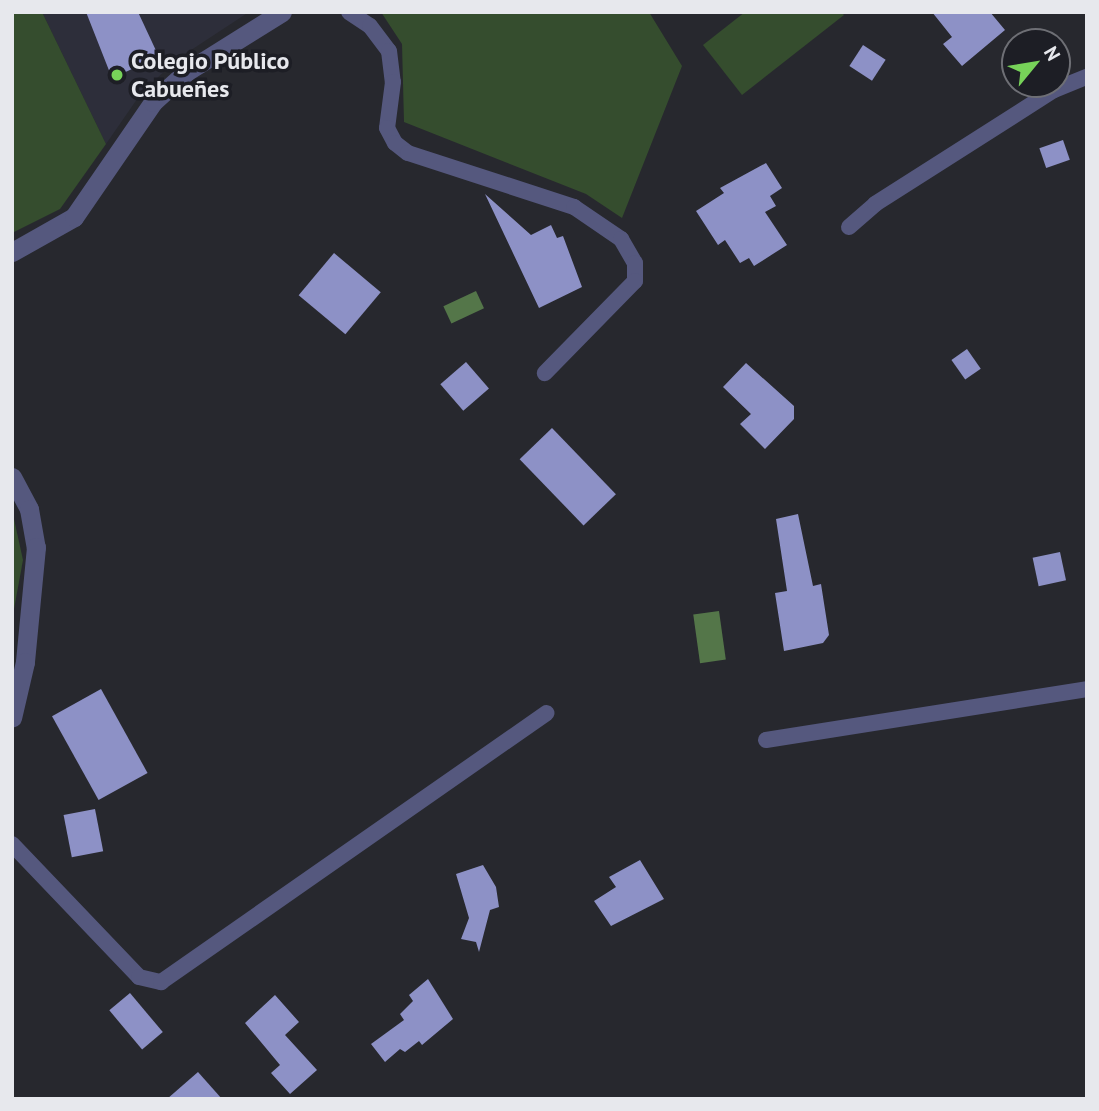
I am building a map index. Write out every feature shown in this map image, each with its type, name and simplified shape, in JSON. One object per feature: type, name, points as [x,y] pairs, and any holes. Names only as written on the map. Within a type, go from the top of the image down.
[{"type":"street","points":[[12,252],[74,217],[153,102],[186,72],[282,12]]},
{"type":"street","points":[[12,477],[29,509],[36,547],[25,663],[12,718]]},
{"type":"lane","points":[[349,12],[370,26],[389,51],[393,82],[387,128],[396,143],[408,153],[574,207],[621,239],[635,263],[635,281],[545,373]]},
{"type":"lane","points":[[849,227],[875,204],[1054,90],[1087,77]]},
{"type":"lane","points":[[766,740],[1087,689]]},
{"type":"lane","points":[[12,844],[139,977],[161,982],[547,713]]},
{"type":"shaded area","points":[[12,12],[42,12],[106,144],[60,209],[12,233]]},
{"type":"shaded area","name":"Colegio Público Cabueñes","points":[[42,12],[249,12],[179,58],[142,92],[106,144]]},
{"type":"shaded area","points":[[381,12],[649,12],[682,66],[622,218],[586,194],[404,122],[402,44]]},
{"type":"shaded area","points":[[745,12],[841,12],[844,15],[742,95],[703,45]]},
{"type":"shaded area","points":[[476,291],[484,308],[451,323],[443,306]]},
{"type":"shaded area","points":[[12,510],[23,560],[12,620]]},
{"type":"shaded area","points":[[719,611],[726,660],[700,663],[693,615]]},
{"type":"building","points":[[86,12],[138,12],[159,57],[112,78]]},
{"type":"building","points":[[932,12],[990,12],[1003,28],[1001,28],[1001,33],[962,66],[943,44],[952,37]]},
{"type":"building","points":[[863,45],[886,60],[872,81],[849,66]]},
{"type":"building","points":[[1063,140],[1070,160],[1046,168],[1039,148]]},
{"type":"building","points":[[766,163],[782,188],[770,196],[776,206],[765,212],[787,245],[754,266],[749,258],[740,263],[725,240],[718,245],[696,211],[724,193],[720,188]]},
{"type":"building","points":[[485,194],[531,235],[551,225],[557,238],[563,236],[582,287],[539,308]]},
{"type":"building","points":[[334,253],[381,292],[345,334],[299,295]]},
{"type":"building","points":[[967,349],[981,369],[965,380],[951,360]]},
{"type":"building","points":[[466,362],[489,388],[463,411],[440,384]]},
{"type":"building","points":[[746,363],[794,406],[794,419],[765,449],[740,424],[751,414],[723,387]]},
{"type":"building","points":[[552,428],[616,494],[584,525],[520,459]]},
{"type":"building","points":[[798,514],[813,586],[821,584],[829,635],[823,643],[784,651],[775,593],[787,591],[776,519]]},
{"type":"building","points":[[1060,552],[1066,580],[1039,586],[1033,558]]},
{"type":"building","points":[[101,689],[148,773],[99,800],[52,716]]},
{"type":"building","points":[[95,809],[103,851],[72,857],[64,815]]},
{"type":"building","points":[[640,860],[664,899],[611,926],[594,901],[616,887],[609,877]]},
{"type":"building","points":[[483,865],[496,887],[499,907],[490,910],[479,952],[476,942],[461,939],[469,918],[456,874]]},
{"type":"building","points":[[428,979],[453,1019],[422,1045],[419,1041],[405,1052],[400,1049],[385,1062],[371,1044],[404,1020],[400,1014],[413,1001],[409,995]]},
{"type":"building","points":[[130,993],[163,1032],[142,1049],[109,1010]]},
{"type":"building","points":[[275,995],[299,1022],[285,1035],[317,1070],[290,1094],[271,1073],[280,1065],[245,1023]]},
{"type":"building","points":[[198,1072],[222,1099],[167,1099]]},
{"type":"place","name":"Colegio Público Cabueñes","points":[[117,75]]}]
